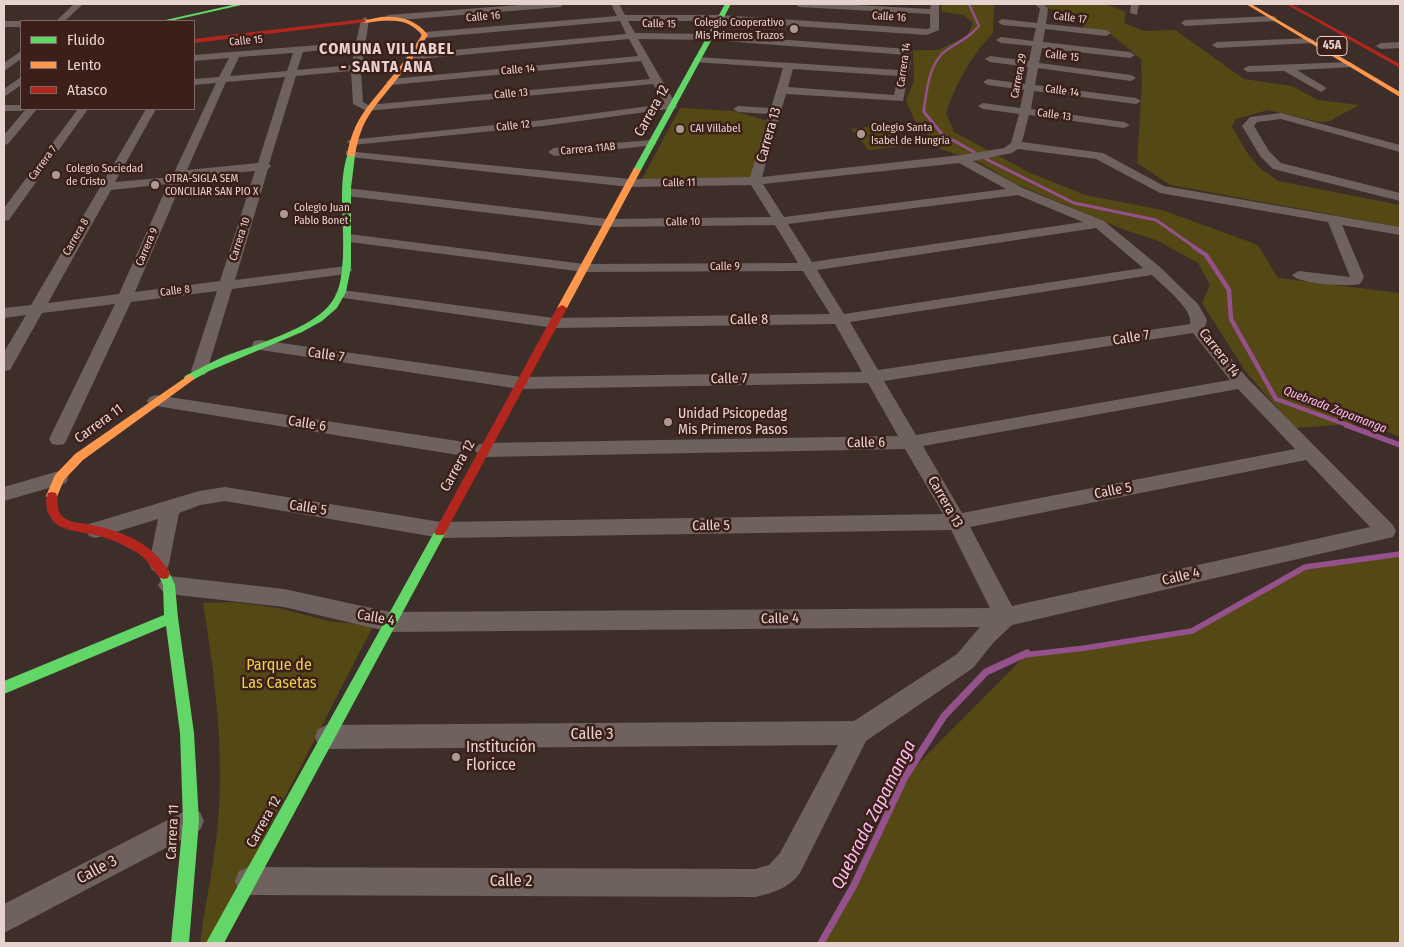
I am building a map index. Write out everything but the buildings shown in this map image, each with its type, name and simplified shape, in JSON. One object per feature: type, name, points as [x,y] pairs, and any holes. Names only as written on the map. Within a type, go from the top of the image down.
[{"type":"main road","points":[[169,20],[243,4]]},
{"type":"main road","name":"Carrera 12","points":[[215,943],[728,4]]},
{"type":"main road","points":[[1248,4],[1400,95]]},
{"type":"main road","points":[[1257,4],[1274,19]]},
{"type":"main road","name":"45A","points":[[1266,4],[1342,52],[1400,85]]},
{"type":"main road","name":"45A","points":[[1288,4],[1400,66]]},
{"type":"main road","points":[[1301,4],[1400,58]]},
{"type":"main road","points":[[195,41],[388,18],[400,18],[421,26],[425,35],[391,82],[367,108],[351,147],[347,192],[349,238],[342,294]]},
{"type":"main road","name":"Carrera 11","points":[[180,943],[191,821],[187,733],[171,618],[169,585],[159,564],[136,544],[96,530],[64,524],[52,511],[51,498],[59,478],[79,457],[156,401],[199,371],[229,357],[306,328],[334,306],[342,294]]},
{"type":"main road","points":[[4,688],[171,618]]},
{"type":"street","points":[[61,20],[79,4]]},
{"type":"street","points":[[430,14],[432,4]]},
{"type":"street","points":[[388,18],[560,4]]},
{"type":"street","points":[[616,4],[656,81],[672,106]]},
{"type":"street","points":[[799,4],[935,8]]},
{"type":"street","name":"Carrera 29","points":[[1012,148],[1025,111],[1034,65],[1044,8],[1039,4]]},
{"type":"street","points":[[1134,4],[1134,13]]},
{"type":"street","points":[[520,7],[526,46]]},
{"type":"street","name":"Calle 16","points":[[425,35],[624,18],[720,18],[932,31],[935,8]]},
{"type":"street","points":[[1186,23],[1274,19]]},
{"type":"street","points":[[365,20],[357,68],[358,104],[367,108]]},
{"type":"street","name":"Calle 17","points":[[1002,22],[1106,33]]},
{"type":"street","points":[[4,24],[20,24]]},
{"type":"street","name":"Carrera 14","points":[[781,90],[899,99],[909,31]]},
{"type":"street","name":"Calle 15","points":[[410,57],[634,36],[710,37],[907,52]]},
{"type":"street","points":[[1002,40],[1130,55]]},
{"type":"street","points":[[1217,45],[1310,41]]},
{"type":"street","name":"Calle 15","points":[[195,58],[361,44]]},
{"type":"street","points":[[1381,46],[1400,45]]},
{"type":"street","name":"Carrera 10","points":[[199,371],[225,285],[265,166],[299,49]]},
{"type":"street","points":[[4,68],[20,55]]},
{"type":"street","name":"Carrera 9","points":[[58,439],[125,298],[177,177],[235,55]]},
{"type":"street","name":"Calle 14","points":[[391,82],[645,58]]},
{"type":"street","name":"Calle 15","points":[[990,59],[1131,78]]},
{"type":"street","points":[[697,60],[904,74]]},
{"type":"street","points":[[1248,69],[1350,65]]},
{"type":"street","name":"Carrera 13","points":[[789,66],[755,181],[840,319],[957,522],[1006,616]]},
{"type":"street","points":[[1285,67],[1321,89]]},
{"type":"street","points":[[195,82],[357,68]]},
{"type":"street","points":[[4,78],[20,78]]},
{"type":"street","points":[[4,94],[20,79]]},
{"type":"street","name":"Calle 13","points":[[367,108],[656,81]]},
{"type":"street","name":"Calle 14","points":[[988,82],[1136,101]]},
{"type":"street","name":"Calle 12","points":[[351,147],[672,106]]},
{"type":"street","name":"Calle 13","points":[[983,106],[1124,125]]},
{"type":"street","points":[[4,108],[20,108]]},
{"type":"street","points":[[738,109],[776,111]]},
{"type":"street","points":[[4,142],[31,110]]},
{"type":"street","name":"Carrera 7","points":[[4,218],[8,207],[81,110]]},
{"type":"street","name":"Carrera 8","points":[[4,366],[150,110]]},
{"type":"street","points":[[1400,149],[1281,116],[1254,118],[1248,126],[1259,141],[1269,161],[1277,166],[1400,197]]},
{"type":"street","points":[[537,174],[554,152],[543,123]]},
{"type":"street","name":"Carrera 11AB","points":[[554,152],[651,144]]},
{"type":"street","name":"Calle 11","points":[[351,147],[537,174],[630,184],[755,181],[961,159],[1012,148],[1100,156],[1160,189],[1334,221],[1400,230]]},
{"type":"street","name":"Carrera 14","points":[[961,159],[1020,192],[1099,224],[1154,270],[1193,306],[1199,320],[1197,328],[1242,383],[1386,532]]},
{"type":"street","points":[[105,187],[265,166]]},
{"type":"street","name":"Calle 10","points":[[347,192],[608,222],[781,221],[1020,192]]},
{"type":"street","points":[[1299,274],[1344,282],[1355,281],[1357,278],[1334,221]]},
{"type":"street","name":"Calle 9","points":[[349,238],[584,268],[808,267],[1099,224]]},
{"type":"street","name":"Calle 8","points":[[4,313],[346,270]]},
{"type":"street","name":"Calle 8","points":[[342,294],[554,323],[840,319],[1154,270]]},
{"type":"street","name":"Calle 7","points":[[260,345],[521,383],[872,377],[1197,328]]},
{"type":"street","name":"Calle 6","points":[[484,450],[910,442],[1242,383]]},
{"type":"street","name":"Calle 6","points":[[156,401],[458,448]]},
{"type":"street","name":"Calle 5","points":[[96,530],[199,498],[224,494],[441,530],[957,522],[1308,453]]},
{"type":"street","points":[[4,494],[59,478]]},
{"type":"street","points":[[159,564],[170,508]]},
{"type":"street","name":"Calle 4","points":[[169,585],[284,598],[390,622],[1006,616],[1386,532]]},
{"type":"street","points":[[857,733],[966,660],[986,635],[1006,616]]},
{"type":"street","name":"Calle 3","points":[[327,738],[857,733]]},
{"type":"street","name":"Calle 2","points":[[249,881],[755,883],[773,880],[784,873],[790,863],[857,733]]},
{"type":"street","name":"Calle 3","points":[[4,919],[191,821]]},
{"type":"green space","points":[[941,4],[994,4],[993,33],[965,70],[954,91],[946,113],[954,132],[1030,173],[1085,195],[1162,210],[1258,245],[1278,278],[1400,293],[1400,437],[1367,423],[1295,428],[1246,372],[1202,303],[1210,285],[1198,263],[1156,240],[1125,230],[1014,183],[979,162],[941,149],[915,121],[906,100],[914,81],[913,50],[938,50],[967,36],[973,23],[964,15],[942,12]]},
{"type":"green space","points":[[1106,4],[1126,12],[1124,23],[1144,31],[1175,30],[1244,79],[1292,86],[1318,100],[1359,105],[1330,121],[1319,122],[1268,110],[1236,119],[1232,127],[1248,154],[1260,168],[1278,181],[1400,205],[1400,227],[1170,185],[1137,163],[1142,83],[1141,59],[1108,32],[1083,29],[1084,23],[1081,15],[1047,8],[1045,5]]},
{"type":"green space","points":[[680,108],[734,111],[767,121],[753,177],[642,179]]},
{"type":"green space","points":[[882,125],[901,146],[869,150],[851,129]]},
{"type":"green space","points":[[1400,554],[1400,943],[821,943],[854,885],[905,777],[1028,653],[1192,631],[1305,567]]},
{"type":"green space","name":"Parque de Las Casetas","points":[[232,602],[279,608],[328,621],[373,626],[210,943],[200,943],[216,841],[220,781],[217,705],[203,603]]},
{"type":"waterway","name":"Quebrada Zapamanga","points":[[924,109],[930,76],[937,61],[942,54],[968,37],[979,26],[969,4]]},
{"type":"waterway","name":"Quebrada Zapamanga","points":[[924,109],[924,112],[942,134],[974,152]]},
{"type":"waterway","name":"Quebrada Zapamanga","points":[[986,159],[1074,203],[1156,220],[1196,248]]},
{"type":"waterway","name":"Quebrada Zapamanga","points":[[1194,247],[1206,255],[1229,290],[1231,319],[1276,399],[1350,426]]},
{"type":"waterway","name":"Quebrada Zapamanga","points":[[1346,425],[1400,445]]},
{"type":"waterway","name":"Quebrada Zapamanga","points":[[1024,655],[1085,648],[1192,631],[1305,567],[1400,554]]},
{"type":"waterway","name":"Quebrada Zapamanga","points":[[821,943],[854,885],[905,777],[944,716],[986,672],[1027,653]]},
{"type":"traffic: fast","points":[[169,20],[243,4]]},
{"type":"traffic: fast","points":[[637,170],[728,4]]},
{"type":"traffic: fast","points":[[189,378],[205,369],[298,330],[319,319],[334,306],[342,292],[347,267],[347,188],[351,155]]},
{"type":"traffic: fast","points":[[215,943],[440,532]]},
{"type":"traffic: fast","points":[[164,574],[169,585],[171,618],[187,733],[191,821],[180,943]]},
{"type":"traffic: fast","points":[[4,688],[171,618]]},
{"type":"traffic: slow","points":[[1248,4],[1400,95]]},
{"type":"traffic: slow","points":[[351,155],[356,132],[364,115],[425,35],[420,28],[406,20],[389,18],[364,21]]},
{"type":"traffic: slow","points":[[562,308],[637,170]]},
{"type":"traffic: slow","points":[[52,496],[59,478],[79,457],[189,378]]},
{"type":"traffic: jam","points":[[1288,4],[1400,66]]},
{"type":"traffic: jam","points":[[195,41],[364,21]]},
{"type":"traffic: jam","points":[[440,532],[562,308]]},
{"type":"traffic: jam","points":[[52,496],[51,504],[53,511],[63,523],[69,526],[111,534],[132,543],[151,556],[164,574]]},
{"type":"place","name":"Colegio Cooperativo Mis Primeros Trazos","points":[[794,29]]},
{"type":"place","name":"CAI Villabel","points":[[680,129]]},
{"type":"place","name":"Colegio Santa Isabel de Hungria","points":[[861,134]]},
{"type":"place","name":"Colegio Sociedad de Cristo","points":[[56,175]]},
{"type":"place","name":"OTRA-SIGLA SEM CONCILIAR SAN PIO X","points":[[155,185]]},
{"type":"place","name":"Colegio Juan Pablo Bonet","points":[[284,214]]},
{"type":"place","name":"Unidad Psicopedag Mis Primeros Pasos","points":[[668,422]]},
{"type":"place","name":"Institución Floricce","points":[[456,757]]},
{"type":"district","name":"COMUNA VILLABEL - SANTA ANA","points":[[387,59]]}]
